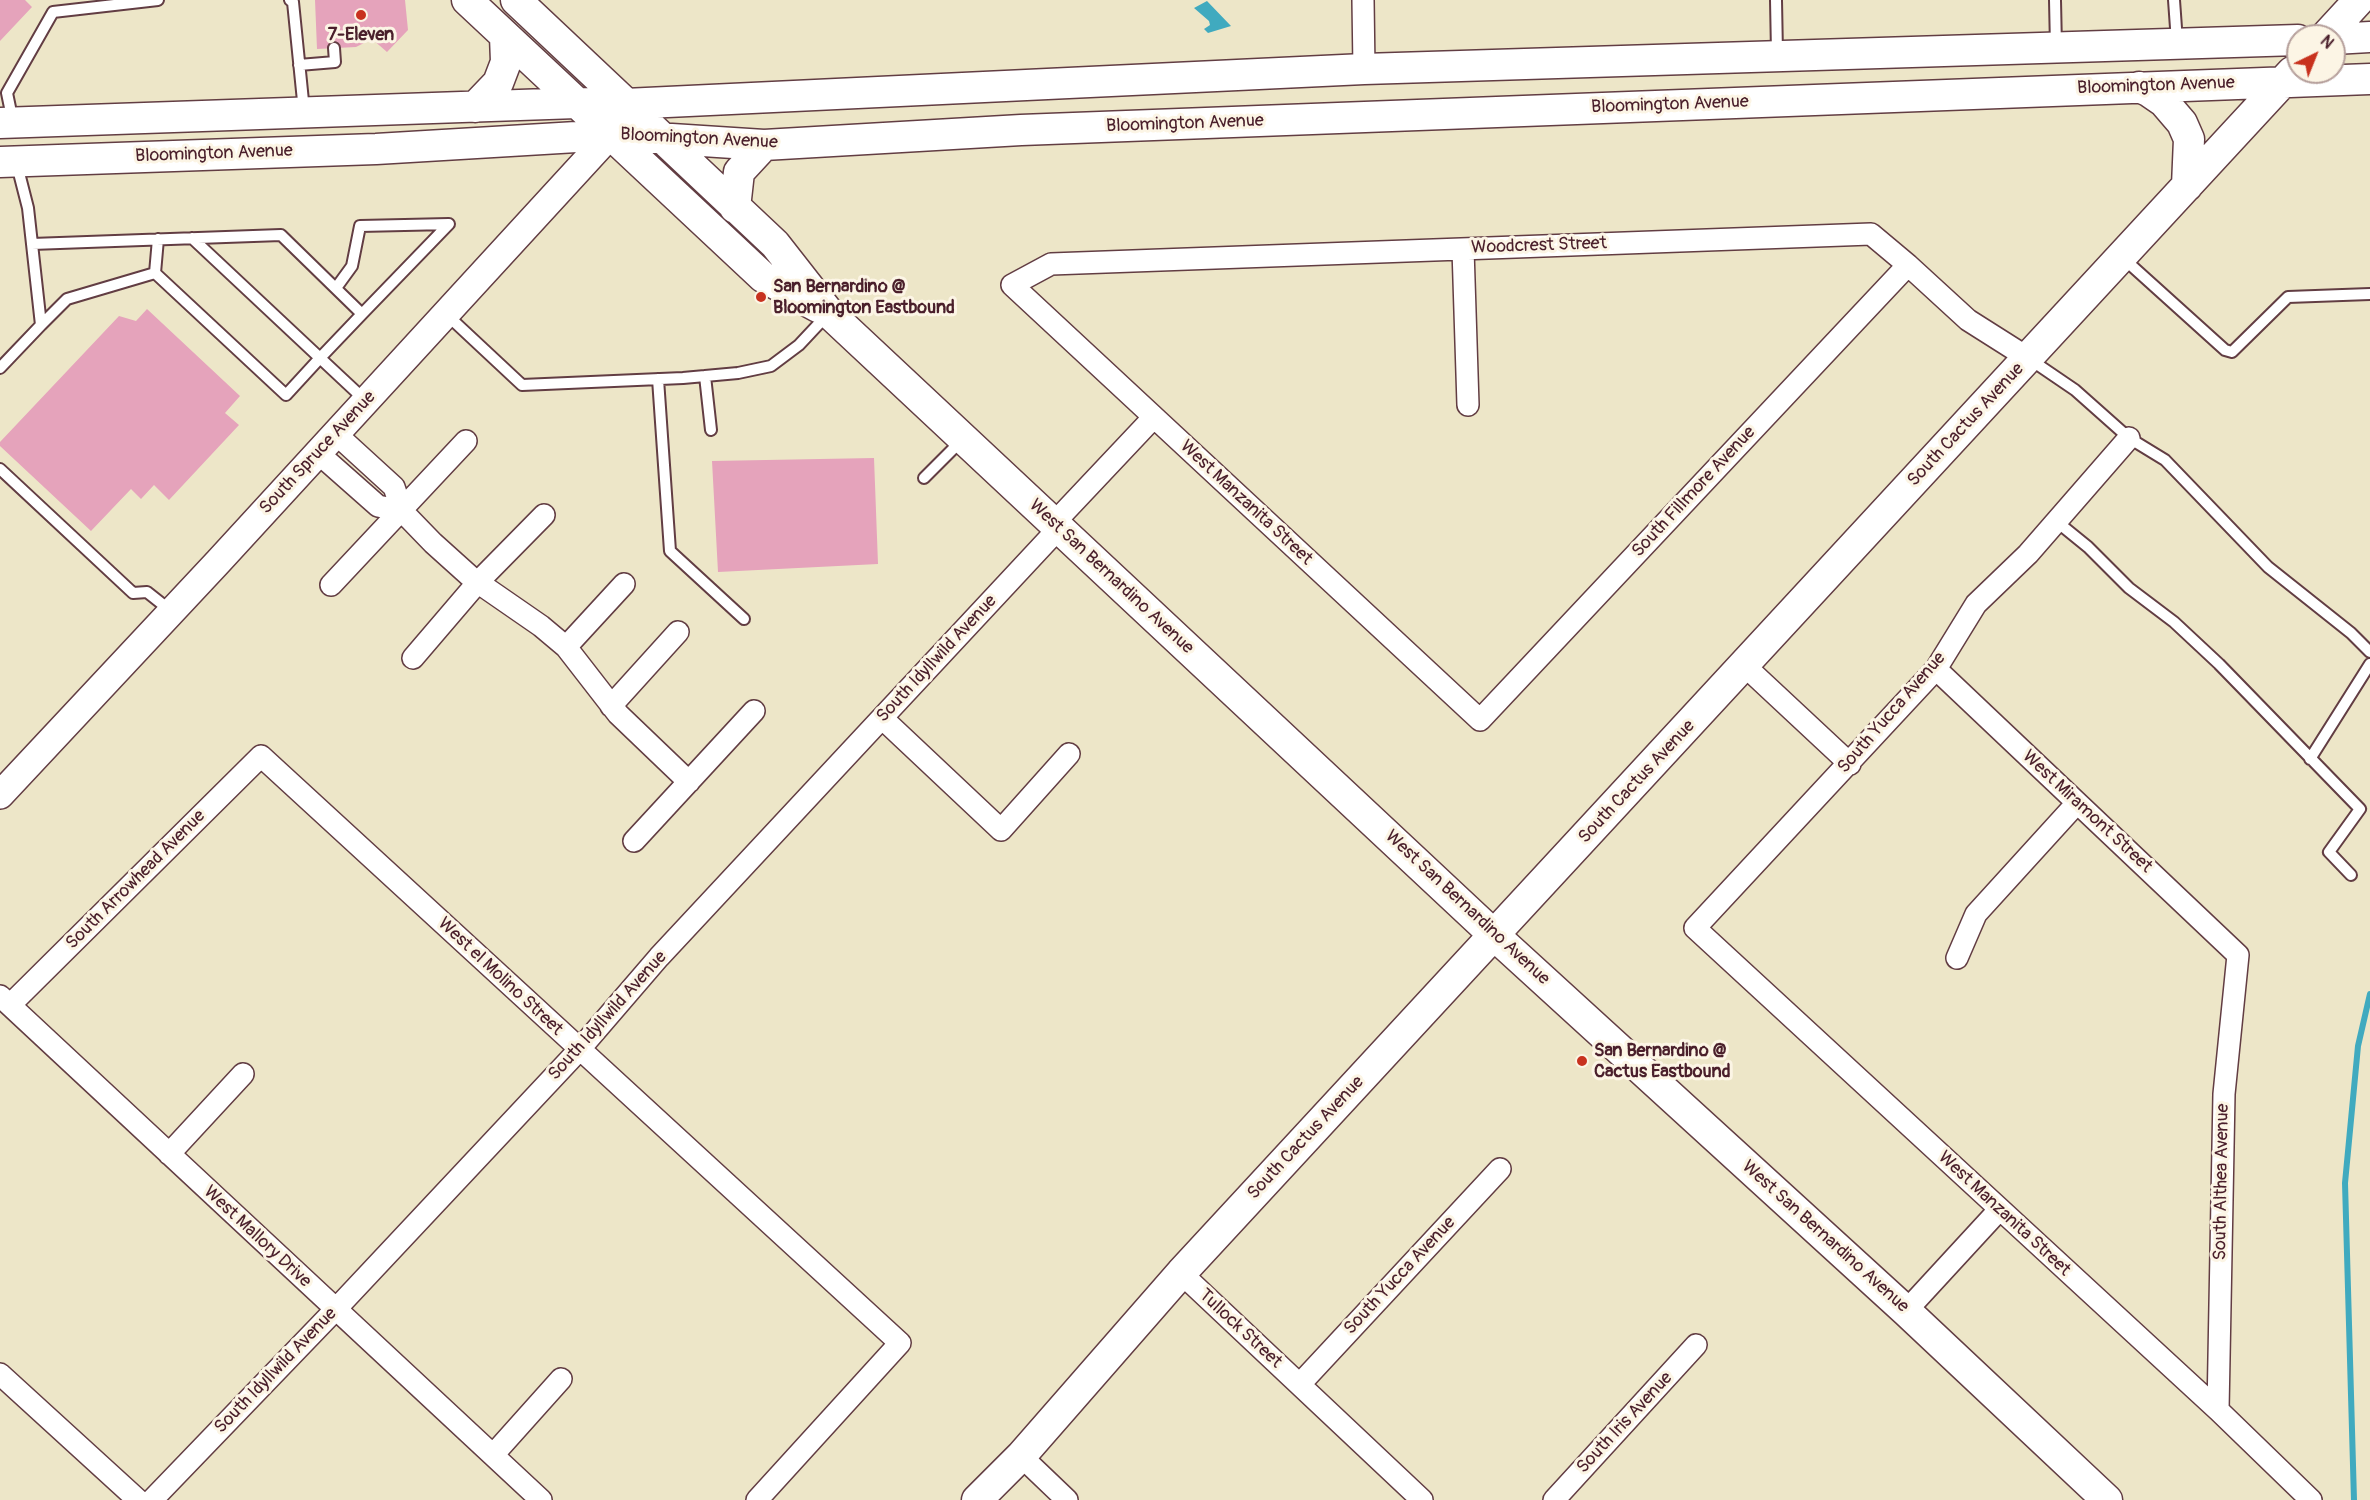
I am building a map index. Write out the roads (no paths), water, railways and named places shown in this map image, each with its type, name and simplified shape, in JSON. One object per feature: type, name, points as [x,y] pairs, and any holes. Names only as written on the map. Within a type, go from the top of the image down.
[{"type":"main road","name":"West San Bernardino Avenue","points":[[467,0],[763,277],[829,313]]},
{"type":"main road","name":"West San Bernardino Avenue","points":[[516,0],[775,244],[829,313],[1494,935],[1906,1311],[2108,1500]]},
{"type":"main road","points":[[2337,24],[2359,0]]},
{"type":"main road","points":[[475,107],[498,83],[504,69],[505,36]]},
{"type":"main road","points":[[2346,38],[2370,37]]},
{"type":"main road","name":"Bloomington Avenue","points":[[6,142],[304,114],[577,103],[625,104],[1364,69],[2286,40]]},
{"type":"main road","name":"Bloomington Avenue","points":[[6,142],[376,149],[610,135],[764,145],[1021,130],[2139,87],[2286,74]]},
{"type":"main road","name":"Bloomington Avenue","points":[[2346,77],[2370,79]]},
{"type":"main road","name":"South Cactus Avenue","points":[[977,1500],[1021,1456],[1181,1273],[2286,79]]},
{"type":"main road","points":[[2139,87],[2164,102],[2182,123],[2189,139],[2187,186]]},
{"type":"main road","points":[[735,208],[739,172],[764,145]]},
{"type":"street","points":[[1362,0],[1364,69]]},
{"type":"street","name":"South Spruce Avenue","points":[[0,795],[610,135],[625,104]]},
{"type":"street","name":"Woodcrest Street","points":[[1012,285],[1052,264],[1871,234],[1968,320],[2028,358]]},
{"type":"street","points":[[1463,249],[1468,405]]},
{"type":"street","name":"South Fillmore Avenue","points":[[1480,720],[1908,265]]},
{"type":"street","name":"West Manzanita Street","points":[[1012,285],[1480,720]]},
{"type":"street","name":"South Idyllwild Avenue","points":[[152,1500],[335,1310],[579,1050],[659,957],[882,718],[1153,418]]},
{"type":"street","name":"South Yucca Avenue","points":[[1695,928],[1936,669],[1976,604],[2028,554],[2129,438]]},
{"type":"street","points":[[331,585],[466,441]]},
{"type":"street","points":[[327,443],[394,487],[402,511],[433,543],[478,582],[541,626],[566,647],[611,706],[689,782]]},
{"type":"street","points":[[413,658],[478,582],[544,515]]},
{"type":"street","points":[[566,647],[624,584]]},
{"type":"street","points":[[611,706],[678,632]]},
{"type":"street","points":[[1745,666],[1850,764]]},
{"type":"street","name":"West Miramont Street","points":[[1936,669],[2238,955]]},
{"type":"street","points":[[634,841],[754,711]]},
{"type":"street","points":[[882,718],[1001,830],[1069,754]]},
{"type":"street","name":"West el Molino Street","points":[[261,756],[900,1343],[757,1500]]},
{"type":"street","name":"South Arrowhead Avenue","points":[[5,1000],[261,756]]},
{"type":"street","points":[[1958,958],[1976,915],[2077,803]]},
{"type":"street","name":"West Manzanita Street","points":[[1695,928],[2218,1410],[2311,1500]]},
{"type":"street","name":"South Althea Avenue","points":[[2218,1410],[2224,1095],[2238,955]]},
{"type":"street","name":"West Mallory Drive","points":[[5,1000],[541,1500]]},
{"type":"street","points":[[169,1154],[243,1074]]},
{"type":"street","name":"South Yucca Avenue","points":[[1300,1384],[1500,1169]]},
{"type":"street","points":[[1906,1311],[1999,1210]]},
{"type":"street","name":"Tullock Street","points":[[1181,1273],[1422,1500]]},
{"type":"street","name":"South Iris Avenue","points":[[1554,1500],[1696,1345]]},
{"type":"street","points":[[0,1374],[138,1500]]},
{"type":"street","points":[[493,1455],[561,1379]]},
{"type":"street","points":[[1021,1456],[1067,1500]]},
{"type":"lane","points":[[41,325],[28,208],[6,142],[7,93],[53,12],[158,0]]},
{"type":"lane","points":[[290,0],[293,2],[304,114]]},
{"type":"lane","points":[[1776,0],[1777,56]]},
{"type":"lane","points":[[2055,0],[2056,47]]},
{"type":"lane","points":[[2174,0],[2177,44]]},
{"type":"lane","points":[[299,65],[335,62],[334,48]]},
{"type":"lane","points":[[155,273],[286,394],[449,224],[360,226],[352,266],[336,288]]},
{"type":"lane","points":[[32,244],[281,235],[362,314]]},
{"type":"lane","points":[[192,238],[366,401]]},
{"type":"lane","points":[[155,273],[158,239]]},
{"type":"lane","points":[[2122,257],[2225,350],[2232,352],[2288,297],[2370,294]]},
{"type":"lane","points":[[0,368],[67,298],[155,273]]},
{"type":"lane","points":[[446,314],[522,385],[705,376],[738,373],[771,366],[799,345],[829,313]]},
{"type":"lane","points":[[2028,358],[2075,390],[2129,438],[2165,460],[2268,567],[2351,633],[2370,652]]},
{"type":"lane","points":[[705,376],[711,430]]},
{"type":"lane","points":[[658,379],[670,551],[744,619]]},
{"type":"lane","points":[[924,478],[963,438]]},
{"type":"lane","points":[[0,469],[133,593],[147,592],[171,611]]},
{"type":"lane","points":[[2056,521],[2129,588],[2174,622],[2219,664],[2360,809],[2329,852],[2351,875]]},
{"type":"lane","points":[[2310,759],[2370,664]]},
{"type":"water","points":[[1207,1],[1231,26],[1208,33],[1204,29],[1210,25],[1209,21],[1194,8]]},
{"type":"waterway","points":[[2354,1500],[2345,1183],[2358,1046],[2370,994]]},
{"type":"place","name":"7-Eleven","points":[[361,15]]},
{"type":"place","name":"San Bernardino @ Bloomington Eastbound","points":[[761,297]]},
{"type":"place","name":"San Bernardino @ Cactus Eastbound","points":[[1582,1061]]}]
